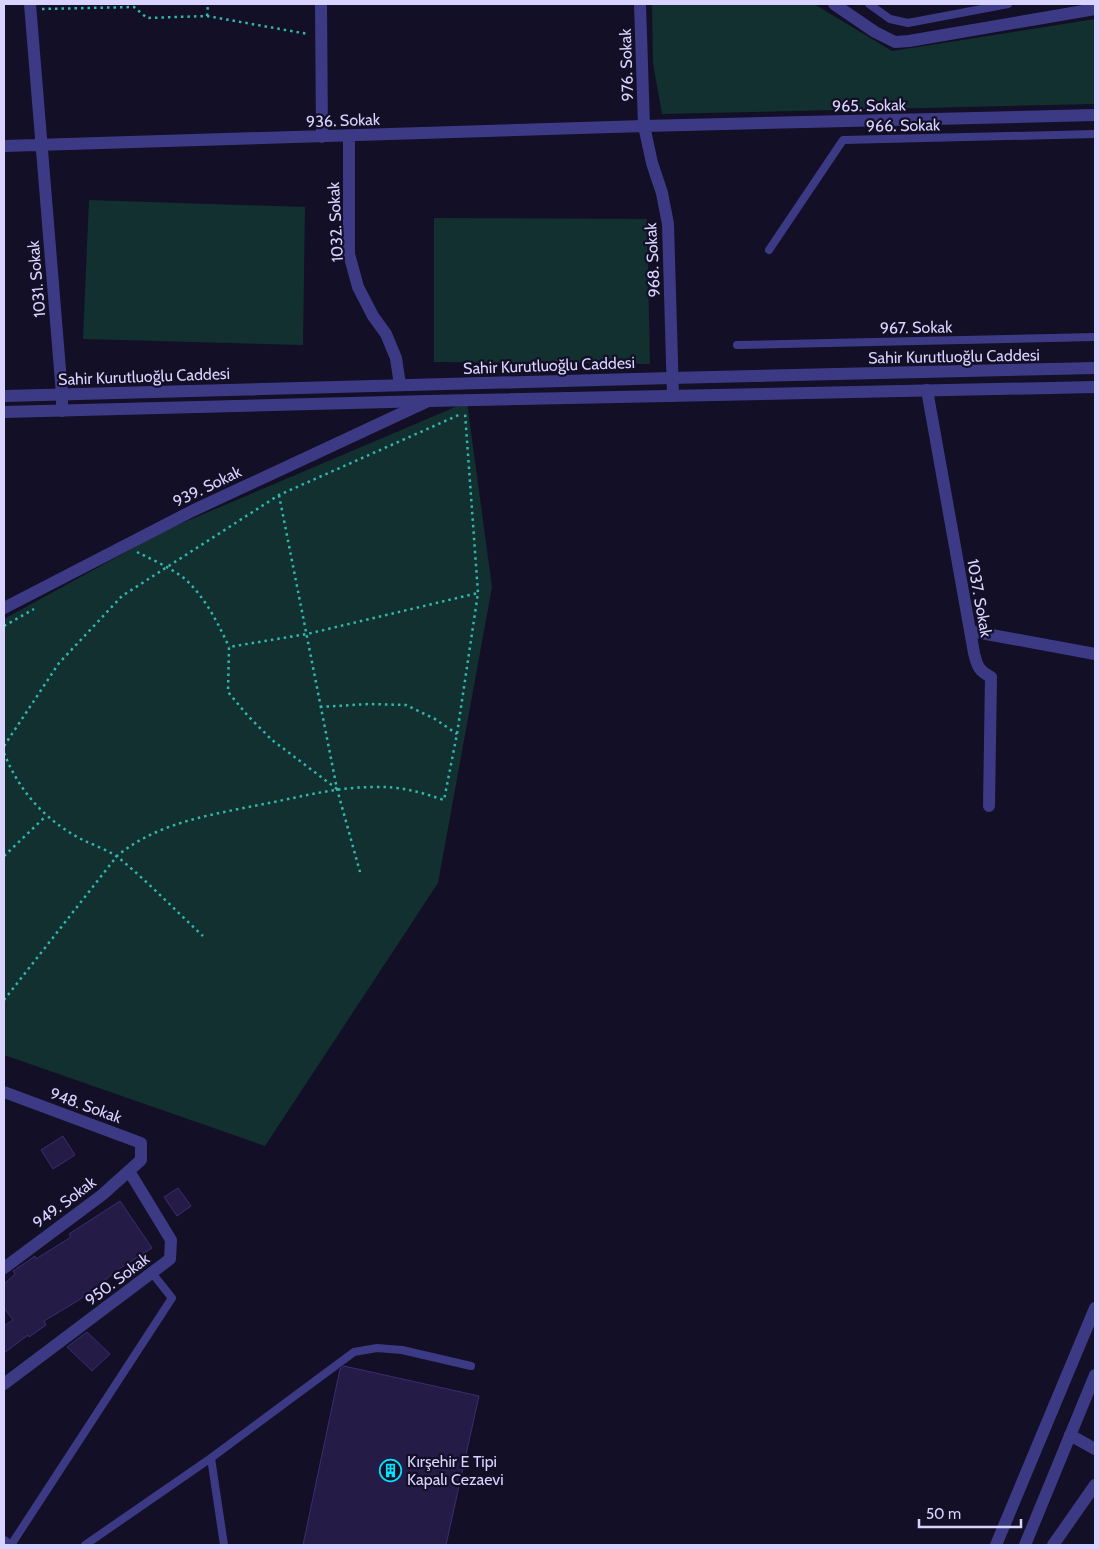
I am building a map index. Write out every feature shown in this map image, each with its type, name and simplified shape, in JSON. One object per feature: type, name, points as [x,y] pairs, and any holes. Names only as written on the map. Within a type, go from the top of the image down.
[{"type":"street","points":[[321,4],[322,137]]},
{"type":"street","name":"976. Sokak","points":[[640,4],[644,126]]},
{"type":"street","points":[[834,4],[875,32],[895,42],[909,42],[1095,9]]},
{"type":"street","name":"1031. Sokak","points":[[30,6],[62,411]]},
{"type":"street","name":"965. Sokak","points":[[644,126],[1095,115]]},
{"type":"street","name":"936. Sokak","points":[[4,146],[644,126]]},
{"type":"street","name":"968. Sokak","points":[[644,126],[652,163],[662,193],[668,224],[673,396]]},
{"type":"street","name":"1032. Sokak","points":[[349,136],[349,254],[358,287],[372,316],[386,334],[396,358],[400,385]]},
{"type":"street","name":"Sahir Kurutluoğlu Caddesi","points":[[4,396],[1095,368]]},
{"type":"street","name":"Sahir Kurutluoğlu Caddesi","points":[[4,412],[1095,387]]},
{"type":"street","name":"1037. Sokak","points":[[927,390],[976,665],[982,673],[991,677],[989,806]]},
{"type":"street","name":"939. Sokak","points":[[4,608],[194,510],[428,401]]},
{"type":"street","points":[[970,631],[1095,654]]},
{"type":"street","name":"948. Sokak","points":[[4,1092],[141,1143],[141,1160]]},
{"type":"street","name":"949. Sokak","points":[[4,1268],[102,1195],[141,1160]]},
{"type":"street","name":"950. Sokak","points":[[4,1384],[170,1259],[171,1240],[129,1170]]},
{"type":"street","points":[[996,1545],[1095,1308]]},
{"type":"street","points":[[1025,1545],[1095,1375]]},
{"type":"street","points":[[1070,1435],[1095,1449]]},
{"type":"street","points":[[1053,1545],[1095,1485]]},
{"type":"street","points":[[4,1542],[7,1545]]},
{"type":"lane","points":[[869,4],[890,19],[908,23],[1008,4]]},
{"type":"lane","name":"966. Sokak","points":[[769,250],[844,140],[1095,134]]},
{"type":"lane","name":"967. Sokak","points":[[737,345],[1095,337]]},
{"type":"lane","points":[[11,1545],[172,1298],[152,1273]]},
{"type":"lane","points":[[85,1545],[210,1458],[354,1352],[377,1348],[402,1350],[471,1366]]},
{"type":"lane","points":[[210,1458],[224,1545]]},
{"type":"path","points":[[207,16],[208,4]]},
{"type":"path","points":[[30,6],[134,5],[147,18],[207,16],[322,36]]},
{"type":"path","points":[[4,746],[59,663],[122,596],[279,495],[465,412],[478,593],[457,734],[444,800],[408,788],[375,786],[337,789],[189,819],[132,843],[117,856],[4,1000]]},
{"type":"path","points":[[279,495],[308,634],[320,707],[337,789],[360,872]]},
{"type":"path","points":[[136,552],[166,567],[185,580],[219,624],[229,647],[228,692],[248,716],[272,740],[337,789]]},
{"type":"path","points":[[229,647],[308,634],[478,593]]},
{"type":"path","points":[[4,626],[37,607]]},
{"type":"path","points":[[320,707],[369,704],[406,705],[435,718],[457,734]]},
{"type":"path","points":[[4,753],[24,792],[46,816],[80,838],[117,856],[203,936]]},
{"type":"path","points":[[4,856],[46,816]]},
{"type":"green space","points":[[652,4],[814,4],[892,51],[1095,19],[1095,104],[662,114],[653,63]]},
{"type":"green space","points":[[89,200],[305,207],[303,345],[83,339]]},
{"type":"green space","points":[[434,218],[647,219],[650,364],[434,362]]},
{"type":"green space","points":[[467,402],[492,587],[438,883],[265,1146],[4,1055],[4,619],[166,530]]},
{"type":"building","points":[[63,1136],[75,1155],[53,1169],[41,1150]]},
{"type":"building","points":[[178,1188],[191,1206],[177,1216],[164,1197]]},
{"type":"building","points":[[120,1201],[152,1248],[122,1267],[79,1300],[44,1321],[46,1325],[29,1337],[28,1335],[4,1353],[4,1326],[13,1320],[4,1308],[4,1284],[15,1274],[13,1271],[35,1256],[36,1259],[71,1237],[69,1234]]},
{"type":"building","points":[[87,1332],[110,1354],[92,1371],[67,1347]]},
{"type":"building","name":"Kırşehir E Tipi Kapalı Cezaevi","points":[[344,1366],[479,1396],[446,1545],[303,1545],[340,1369]]},
{"type":"place","name":"Kırşehir E Tipi Kapalı Cezaevi","points":[[391,1470]]}]
